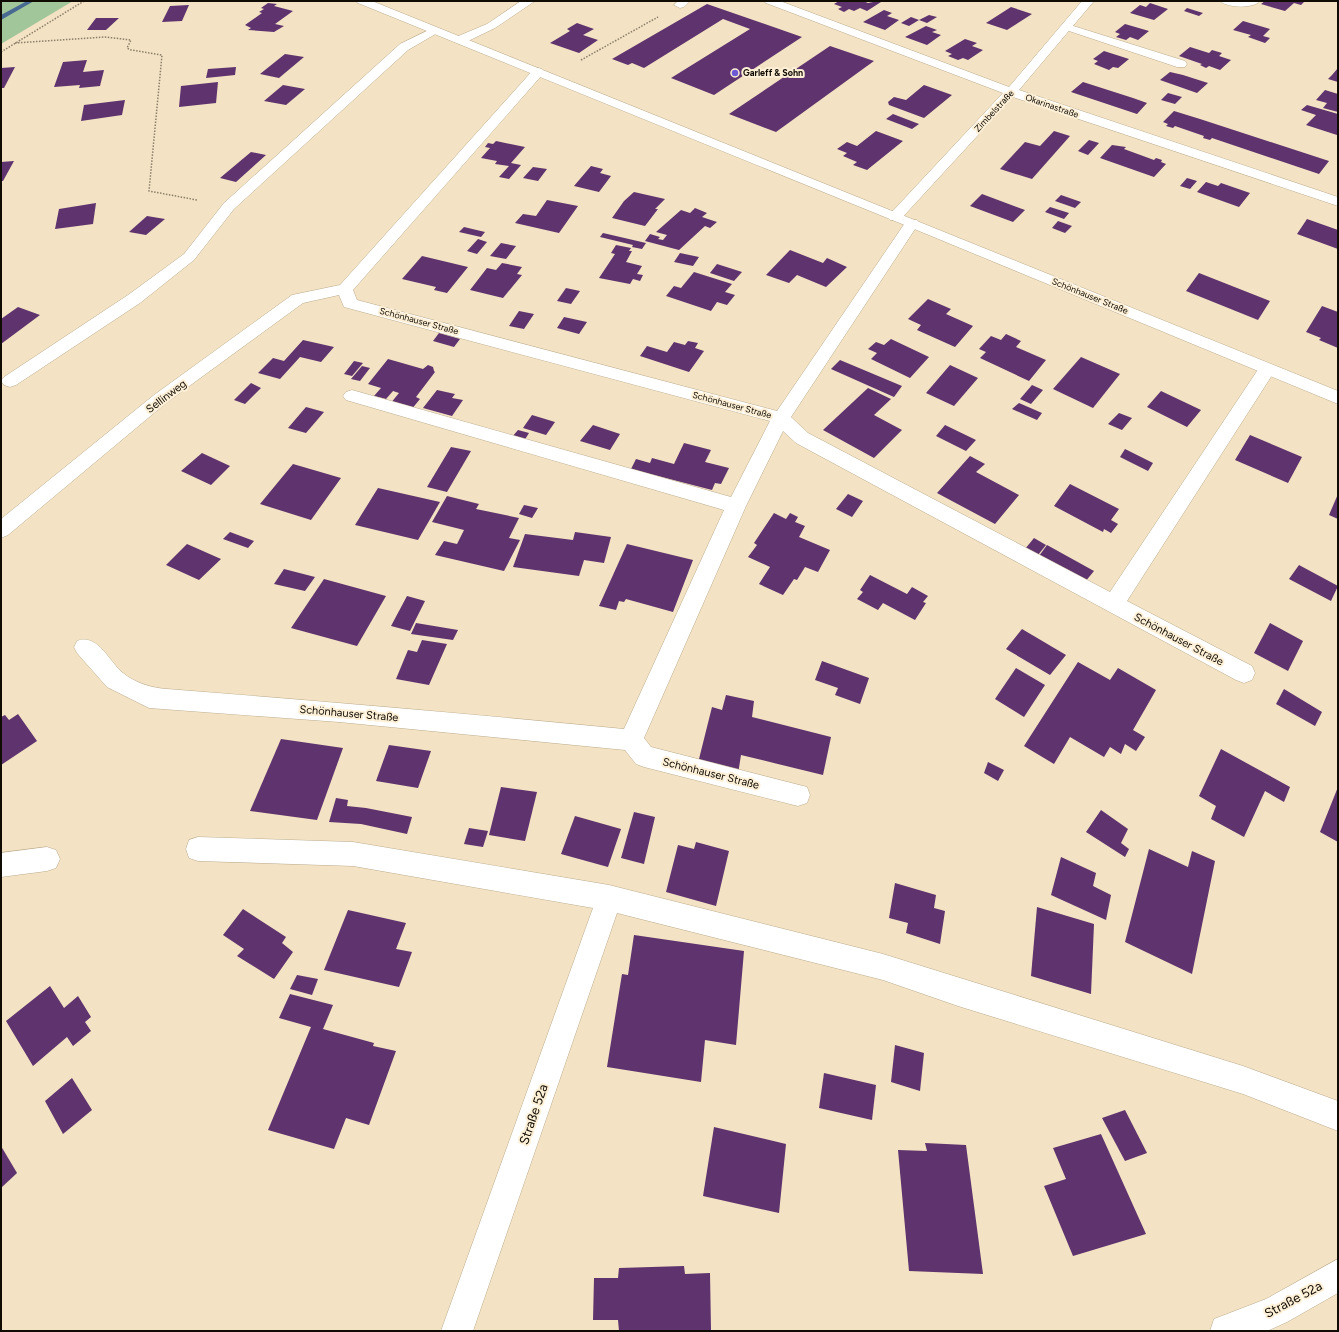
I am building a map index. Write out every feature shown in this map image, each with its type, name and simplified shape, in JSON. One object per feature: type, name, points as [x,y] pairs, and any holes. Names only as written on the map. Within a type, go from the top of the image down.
[{"type":"street","name":"Schönhauser Straße","points":[[362,1],[912,223],[1338,398]]},
{"type":"street","points":[[460,40],[491,26],[529,1]]},
{"type":"street","name":"Okarinastraße","points":[[770,1],[1011,92],[1338,202]]},
{"type":"street","name":"Zimbelstraße","points":[[895,217],[1011,92],[1088,1]]},
{"type":"street","points":[[1226,1],[1249,4],[1254,1]]},
{"type":"street","points":[[1067,27],[1181,64]]},
{"type":"street","points":[[10,381],[134,299],[189,257],[229,206],[404,47],[435,30]]},
{"type":"street","points":[[345,289],[538,72]]},
{"type":"street","name":"Schönhauser Straße","points":[[631,740],[736,506],[781,418],[912,223]]},
{"type":"street","name":"Schönhauser Straße","points":[[345,289],[350,303],[781,418],[802,438],[1244,673]]},
{"type":"street","name":"Sellinweg","points":[[1,530],[160,399],[298,299],[345,289]]},
{"type":"street","points":[[1114,604],[1267,369]]},
{"type":"street","points":[[352,396],[736,506]]},
{"type":"street","name":"Schönhauser Straße","points":[[85,647],[115,680],[149,698],[339,712],[631,740],[644,756],[798,795]]},
{"type":"street","points":[[198,849],[353,854],[609,898],[883,967],[1242,1080],[1338,1116]]},
{"type":"street","points":[[1,865],[47,859]]},
{"type":"street","name":"Straße 52a","points":[[457,1331],[609,898]]},
{"type":"street","name":"Straße 52a","points":[[1226,1331],[1276,1311],[1338,1275]]},
{"type":"path","points":[[1,52],[84,1]]},
{"type":"path","points":[[578,62],[682,3]]},
{"type":"path","points":[[15,43],[105,37],[131,40],[127,48],[132,52],[151,52],[162,55],[149,191],[229,206]]},
{"type":"green space","points":[[1,1],[73,1],[1,44]]},
{"type":"building","points":[[839,1],[863,1],[868,3],[878,1],[881,2],[867,11],[860,8],[854,11],[849,9],[844,12],[838,9],[842,7],[834,4]]},
{"type":"building","points":[[1265,1],[1305,1],[1301,5],[1294,3],[1285,11],[1261,4]]},
{"type":"building","points":[[268,3],[277,4],[274,6],[293,11],[275,24],[284,26],[274,32],[248,30],[251,28],[245,25],[262,13],[259,12],[264,9],[261,8]]},
{"type":"building","points":[[1150,3],[1168,9],[1154,20],[1130,13],[1140,5],[1146,7]]},
{"type":"building","points":[[707,4],[802,37],[714,95],[671,78],[750,29],[723,19],[644,68],[632,63],[628,65],[612,59]]},
{"type":"building","points":[[189,5],[182,21],[162,22],[170,6]]},
{"type":"building","points":[[1011,7],[1032,14],[1007,30],[986,23]]},
{"type":"building","points":[[1187,8],[1203,13],[1199,16],[1184,11]]},
{"type":"building","points":[[884,10],[892,13],[887,16],[899,20],[885,30],[863,22]]},
{"type":"building","points":[[929,15],[937,17],[927,23],[919,20]]},
{"type":"building","points":[[911,17],[919,20],[909,26],[901,23]]},
{"type":"building","points":[[96,18],[119,18],[106,30],[87,30]]},
{"type":"building","points":[[1243,21],[1270,29],[1263,36],[1270,38],[1265,43],[1248,37],[1251,35],[1233,30]]},
{"type":"building","points":[[577,23],[594,29],[583,35],[598,40],[579,53],[550,43],[570,31],[567,29]]},
{"type":"building","points":[[1125,24],[1149,31],[1138,40],[1130,37],[1126,40],[1116,37],[1120,34],[1115,32]]},
{"type":"building","points":[[926,26],[937,30],[932,32],[941,35],[927,45],[905,37]]},
{"type":"building","points":[[965,39],[977,43],[972,46],[983,50],[968,60],[963,58],[958,60],[948,56],[952,54],[945,51]]},
{"type":"building","points":[[830,46],[874,61],[776,132],[729,114]]},
{"type":"building","points":[[1190,47],[1209,53],[1212,50],[1222,53],[1219,56],[1231,60],[1220,70],[1209,66],[1206,68],[1200,65],[1202,64],[1179,56]]},
{"type":"building","points":[[1104,51],[1129,59],[1118,68],[1113,67],[1109,70],[1094,64],[1098,61],[1093,59]]},
{"type":"building","points":[[285,54],[304,57],[279,78],[260,74]]},
{"type":"building","points":[[87,60],[83,72],[104,70],[100,86],[79,88],[80,85],[54,87],[63,62]]},
{"type":"building","points":[[15,67],[4,88],[1,88],[1,68]]},
{"type":"building","points":[[236,67],[235,75],[206,78],[208,69]]},
{"type":"building","points":[[1338,68],[1338,82],[1328,79],[1332,75]]},
{"type":"building","points":[[1170,72],[1208,83],[1197,93],[1160,80]]},
{"type":"building","points":[[218,82],[216,103],[179,107],[181,86]]},
{"type":"building","points":[[1083,82],[1147,103],[1137,114],[1071,92]]},
{"type":"building","points":[[283,85],[305,89],[286,105],[264,101]]},
{"type":"building","points":[[924,85],[952,95],[924,118],[889,105],[888,102],[894,97],[906,100]]},
{"type":"building","points":[[1325,90],[1338,94],[1338,112],[1323,108],[1327,103],[1316,100]]},
{"type":"building","points":[[1168,93],[1182,97],[1175,104],[1161,100]]},
{"type":"building","points":[[125,100],[122,115],[81,121],[84,105]]},
{"type":"building","points":[[1307,105],[1338,114],[1337,135],[1306,125],[1316,115],[1301,110]]},
{"type":"building","points":[[1174,111],[1329,161],[1319,174],[1212,138],[1210,140],[1203,138],[1204,136],[1175,126],[1173,128],[1166,126],[1168,124],[1163,122]]},
{"type":"building","points":[[893,114],[919,124],[912,129],[886,119]]},
{"type":"building","points":[[876,131],[903,141],[867,170],[853,165],[857,162],[843,156],[847,153],[837,149],[847,142],[857,146]]},
{"type":"building","points":[[1054,131],[1070,136],[1032,179],[1000,169],[1025,142],[1040,146]]},
{"type":"building","points":[[1089,140],[1099,143],[1088,155],[1078,151]]},
{"type":"building","points":[[496,141],[525,147],[511,163],[521,165],[509,179],[499,177],[509,166],[495,164],[497,161],[481,158],[490,148],[485,147],[488,143],[493,144]]},
{"type":"building","points":[[1112,145],[1126,147],[1124,149],[1154,160],[1156,158],[1162,160],[1161,162],[1166,164],[1154,177],[1100,158]]},
{"type":"building","points":[[251,152],[266,155],[236,182],[220,178]]},
{"type":"building","points":[[14,161],[3,181],[1,181],[1,162]]},
{"type":"building","points":[[591,166],[603,169],[600,173],[611,176],[599,192],[574,186]]},
{"type":"building","points":[[533,167],[547,169],[538,181],[523,178]]},
{"type":"building","points":[[1187,178],[1197,181],[1190,189],[1180,186]]},
{"type":"building","points":[[1206,182],[1218,186],[1221,183],[1250,193],[1239,207],[1197,192]]},
{"type":"building","points":[[634,192],[665,199],[655,209],[658,209],[645,226],[612,218],[624,201]]},
{"type":"building","points":[[982,194],[1025,210],[1013,222],[970,206]]},
{"type":"building","points":[[1061,195],[1081,202],[1075,208],[1055,201]]},
{"type":"building","points":[[547,200],[578,206],[559,233],[515,223],[523,214],[536,216]]},
{"type":"building","points":[[96,203],[93,224],[55,229],[59,209]]},
{"type":"building","points":[[1050,207],[1069,213],[1064,219],[1045,212]]},
{"type":"building","points":[[695,208],[707,213],[702,217],[717,222],[710,228],[705,226],[679,250],[645,241],[650,234],[660,237],[658,239],[663,240],[667,235],[656,232],[681,210],[690,213]]},
{"type":"building","points":[[147,216],[165,219],[146,235],[129,232]]},
{"type":"building","points":[[1307,219],[1338,230],[1338,249],[1297,234]]},
{"type":"building","points":[[1058,221],[1072,226],[1065,233],[1052,228]]},
{"type":"building","points":[[464,227],[485,232],[481,237],[459,232]]},
{"type":"building","points":[[603,233],[646,243],[642,249],[632,247],[633,245],[600,237]]},
{"type":"building","points":[[478,239],[487,242],[477,254],[467,251]]},
{"type":"building","points":[[501,243],[516,246],[506,259],[490,256]]},
{"type":"building","points":[[616,245],[631,248],[629,251],[632,251],[626,262],[642,266],[637,274],[643,275],[640,281],[633,279],[630,284],[599,278],[615,254],[611,253]]},
{"type":"building","points":[[790,250],[823,263],[827,258],[847,267],[826,287],[797,275],[789,283],[766,275]]},
{"type":"building","points":[[680,253],[699,257],[693,266],[674,262]]},
{"type":"building","points":[[422,256],[468,267],[447,293],[434,290],[436,287],[402,279]]},
{"type":"building","points":[[502,263],[522,267],[517,274],[522,275],[503,298],[470,290],[487,268],[496,270]]},
{"type":"building","points":[[717,264],[742,272],[734,281],[710,273]]},
{"type":"building","points":[[694,272],[732,284],[725,292],[735,295],[727,305],[717,302],[711,311],[666,296],[674,286],[681,288]]},
{"type":"building","points":[[1199,273],[1270,301],[1258,320],[1186,291]]},
{"type":"building","points":[[566,288],[580,291],[571,304],[557,301]]},
{"type":"building","points":[[928,299],[951,309],[946,314],[973,326],[955,347],[917,330],[921,325],[908,319]]},
{"type":"building","points":[[1322,306],[1338,312],[1338,348],[1319,340],[1321,338],[1306,332]]},
{"type":"building","points":[[18,307],[40,315],[1,344],[1,319]]},
{"type":"building","points":[[519,311],[534,314],[524,329],[509,326]]},
{"type":"building","points":[[564,317],[587,322],[579,334],[557,328]]},
{"type":"building","points":[[439,333],[460,339],[454,347],[433,341]]},
{"type":"building","points":[[1006,334],[1021,341],[1016,347],[1046,360],[1029,381],[980,358],[986,352],[979,349],[991,336],[1001,340]]},
{"type":"building","points":[[891,339],[929,357],[910,378],[871,359],[877,353],[868,349],[876,342],[884,345]]},
{"type":"building","points":[[303,340],[334,347],[321,362],[300,357],[280,379],[258,373],[273,358],[284,361]]},
{"type":"building","points":[[688,341],[698,343],[695,348],[704,351],[689,372],[640,356],[647,346],[667,352],[674,342],[685,345]]},
{"type":"building","points":[[1081,357],[1120,374],[1093,408],[1053,389]]},
{"type":"building","points":[[388,359],[423,369],[428,365],[433,367],[435,372],[416,397],[420,399],[411,410],[390,404],[399,393],[393,391],[386,399],[374,396],[381,388],[368,384]]},
{"type":"building","points":[[840,360],[902,386],[894,397],[831,369]]},
{"type":"building","points":[[354,361],[363,363],[352,376],[344,374]]},
{"type":"building","points":[[950,365],[978,378],[954,406],[926,393]]},
{"type":"building","points":[[362,366],[370,368],[360,381],[351,379]]},
{"type":"building","points":[[251,383],[261,388],[245,404],[234,400]]},
{"type":"building","points":[[1032,385],[1043,390],[1031,404],[1020,399]]},
{"type":"building","points":[[868,388],[891,399],[874,415],[902,430],[874,458],[823,430]]},
{"type":"building","points":[[437,390],[455,394],[452,398],[463,400],[452,416],[423,408]]},
{"type":"building","points":[[1161,391],[1201,410],[1187,427],[1147,407]]},
{"type":"building","points":[[1019,403],[1042,413],[1037,420],[1012,409]]},
{"type":"building","points":[[306,407],[324,412],[306,433],[288,428]]},
{"type":"building","points":[[1119,413],[1132,418],[1122,430],[1108,424]]},
{"type":"building","points":[[532,415],[555,422],[546,435],[523,428]]},
{"type":"building","points":[[593,425],[620,434],[610,450],[580,441]]},
{"type":"building","points":[[945,425],[976,440],[966,451],[936,436]]},
{"type":"building","points":[[518,430],[529,433],[524,441],[512,437]]},
{"type":"building","points":[[1250,435],[1302,457],[1288,483],[1235,460]]},
{"type":"building","points":[[684,443],[711,450],[705,462],[729,468],[721,484],[715,483],[712,490],[631,469],[636,459],[650,463],[652,458],[674,464]]},
{"type":"building","points":[[451,447],[471,451],[447,492],[427,487]]},
{"type":"building","points":[[1125,449],[1153,463],[1148,471],[1120,457]]},
{"type":"building","points":[[202,453],[230,466],[211,485],[181,471]]},
{"type":"building","points":[[970,456],[985,464],[976,472],[1019,495],[995,524],[937,493]]},
{"type":"building","points":[[293,464],[341,478],[311,520],[260,504]]},
{"type":"building","points":[[1070,484],[1119,509],[1111,520],[1118,524],[1111,533],[1104,529],[1103,532],[1054,506]]},
{"type":"building","points":[[378,488],[440,502],[418,540],[355,525]]},
{"type":"building","points":[[848,494],[863,501],[852,517],[836,509]]},
{"type":"building","points":[[1338,494],[1338,519],[1329,515]]},
{"type":"building","points":[[447,496],[479,504],[476,509],[519,518],[509,538],[520,540],[504,571],[435,555],[444,541],[457,544],[464,530],[432,522]]},
{"type":"building","points":[[524,505],[538,508],[532,518],[519,514]]},
{"type":"building","points":[[774,513],[786,519],[790,513],[798,517],[795,522],[805,526],[799,537],[830,550],[818,572],[805,567],[797,580],[794,579],[783,595],[759,584],[770,567],[748,557],[757,545],[754,543]]},
{"type":"building","points":[[230,532],[254,541],[248,548],[223,539]]},
{"type":"building","points":[[575,532],[611,537],[604,563],[584,560],[579,576],[513,567],[525,534],[573,540]]},
{"type":"building","points":[[1034,538],[1046,545],[1038,555],[1025,549]]},
{"type":"building","points":[[187,544],[221,559],[199,580],[166,565]]},
{"type":"building","points":[[627,544],[693,560],[673,612],[626,599],[624,602],[619,601],[616,610],[599,606]]},
{"type":"building","points":[[1047,545],[1094,571],[1085,582],[1039,556]]},
{"type":"building","points":[[1299,565],[1338,586],[1331,601],[1289,579]]},
{"type":"building","points":[[284,569],[315,577],[305,591],[274,584]]},
{"type":"building","points":[[870,575],[907,594],[912,587],[928,596],[923,602],[926,603],[915,620],[883,603],[878,610],[857,599],[863,592],[860,590]]},
{"type":"building","points":[[324,579],[386,596],[357,646],[291,628]]},
{"type":"building","points":[[407,596],[425,601],[410,631],[391,626]]},
{"type":"building","points":[[416,623],[458,630],[453,640],[411,634]]},
{"type":"building","points":[[1270,623],[1303,641],[1288,671],[1254,653]]},
{"type":"building","points":[[1022,629],[1066,655],[1050,675],[1006,649]]},
{"type":"building","points":[[422,640],[447,644],[429,685],[396,679],[408,650],[417,652]]},
{"type":"building","points":[[822,661],[869,678],[860,704],[835,695],[838,688],[815,680]]},
{"type":"building","points":[[1078,662],[1110,680],[1118,668],[1156,690],[1133,730],[1145,737],[1136,751],[1125,744],[1121,754],[1110,747],[1104,757],[1070,737],[1054,764],[1024,746]]},
{"type":"building","points":[[1016,668],[1045,685],[1024,717],[995,699]]},
{"type":"building","points":[[1284,689],[1322,712],[1315,726],[1276,704]]},
{"type":"building","points":[[726,695],[754,701],[752,717],[831,737],[823,775],[741,755],[738,774],[698,763],[712,707],[722,710]]},
{"type":"building","points":[[18,714],[37,741],[1,765],[1,717],[5,715],[9,720]]},
{"type":"building","points":[[281,739],[343,748],[317,820],[250,811]]},
{"type":"building","points":[[389,745],[431,751],[418,788],[376,781]]},
{"type":"building","points":[[1221,749],[1290,787],[1284,802],[1265,791],[1244,837],[1211,819],[1216,806],[1199,796]]},
{"type":"building","points":[[988,762],[1004,770],[998,781],[984,773]]},
{"type":"building","points":[[501,787],[537,792],[525,841],[489,835]]},
{"type":"building","points":[[1338,787],[1338,842],[1320,832]]},
{"type":"building","points":[[336,798],[348,800],[347,806],[412,817],[407,834],[361,824],[329,822]]},
{"type":"building","points":[[1101,810],[1128,829],[1121,843],[1129,849],[1125,857],[1086,832]]},
{"type":"building","points":[[634,812],[655,817],[644,864],[621,858]]},
{"type":"building","points":[[575,816],[621,829],[608,867],[561,854]]},
{"type":"building","points":[[469,828],[488,831],[483,847],[464,844]]},
{"type":"building","points":[[696,842],[729,851],[716,906],[666,892],[678,845],[694,849]]},
{"type":"building","points":[[1149,849],[1188,867],[1192,851],[1215,861],[1192,974],[1125,942]]},
{"type":"building","points":[[1061,857],[1096,873],[1093,886],[1111,895],[1106,920],[1051,895]]},
{"type":"building","points":[[895,883],[936,895],[934,908],[945,911],[940,944],[906,933],[908,923],[889,918]]},
{"type":"building","points":[[1037,907],[1094,924],[1091,994],[1031,976]]},
{"type":"building","points":[[243,909],[286,937],[282,943],[293,952],[274,979],[237,956],[244,949],[223,935]]},
{"type":"building","points":[[348,910],[406,923],[396,949],[412,952],[399,987],[324,970]]},
{"type":"building","points":[[634,935],[744,951],[736,1045],[705,1040],[701,1082],[607,1067],[622,974],[628,975]]},
{"type":"building","points":[[297,975],[318,979],[312,995],[290,989]]},
{"type":"building","points":[[50,986],[64,1008],[78,996],[91,1017],[85,1022],[91,1031],[73,1046],[67,1037],[33,1066],[6,1021]]},
{"type":"building","points":[[290,994],[333,1005],[323,1029],[374,1043],[373,1046],[396,1051],[369,1125],[346,1118],[334,1149],[268,1130],[311,1027],[279,1018]]},
{"type":"building","points":[[895,1045],[924,1053],[920,1091],[891,1082]]},
{"type":"building","points":[[824,1073],[876,1085],[872,1120],[819,1108]]},
{"type":"building","points":[[72,1078],[92,1110],[63,1134],[45,1101]]},
{"type":"building","points":[[1125,1110],[1147,1153],[1125,1161],[1102,1118]]},
{"type":"building","points":[[714,1127],[786,1144],[779,1213],[703,1196]]},
{"type":"building","points":[[1101,1134],[1146,1234],[1073,1256],[1044,1186],[1066,1179],[1053,1148]]},
{"type":"building","points":[[925,1143],[966,1145],[983,1274],[909,1271],[898,1150],[927,1151]]},
{"type":"building","points":[[1,1146],[17,1173],[1,1188]]},
{"type":"building","points":[[684,1266],[685,1274],[710,1273],[711,1330],[619,1331],[618,1320],[593,1320],[594,1278],[618,1278],[619,1268]]},
{"type":"waterway","points":[[1,18],[31,1]]},
{"type":"place","name":"Garleff & Sohn","points":[[735,73]]}]
